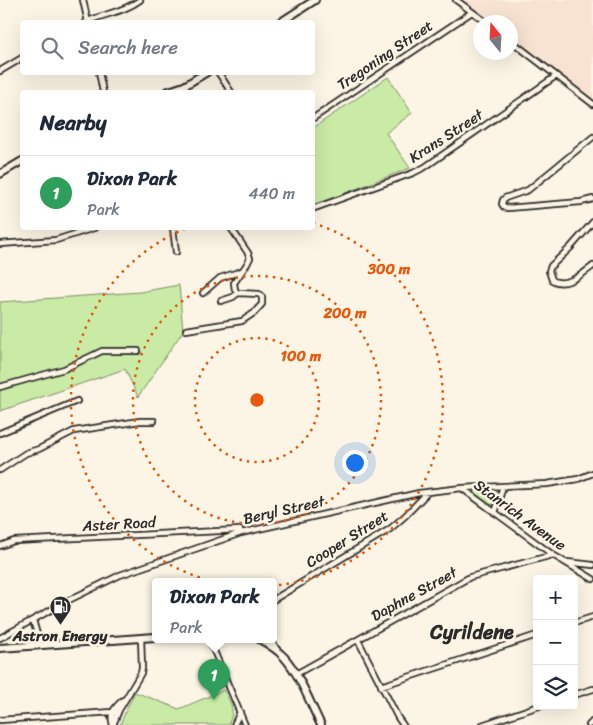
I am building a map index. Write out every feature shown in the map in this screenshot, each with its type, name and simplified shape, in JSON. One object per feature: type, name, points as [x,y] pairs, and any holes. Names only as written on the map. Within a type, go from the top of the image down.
[{"type":"main road","points":[[284,20],[314,0]]},
{"type":"main road","points":[[172,90],[184,86],[202,75]]},
{"type":"main road","points":[[0,174],[20,162]]},
{"type":"main road","points":[[0,648],[152,637]]},
{"type":"main road","points":[[266,643],[277,650],[289,663],[321,725]]},
{"type":"street","points":[[83,0],[87,20]]},
{"type":"street","points":[[93,20],[127,8],[140,0]]},
{"type":"street","points":[[456,0],[476,15]]},
{"type":"street","name":"Tregoning Street","points":[[315,117],[472,12]]},
{"type":"street","points":[[518,46],[593,104]]},
{"type":"street","points":[[0,71],[20,59]]},
{"type":"street","points":[[100,75],[103,90]]},
{"type":"street","points":[[220,75],[230,90]]},
{"type":"street","name":"Krans Street","points":[[315,208],[425,167],[556,76]]},
{"type":"street","points":[[593,137],[528,190],[505,198],[502,204],[508,208],[581,202],[593,199]]},
{"type":"street","points":[[593,222],[570,248],[550,266],[548,271],[552,280],[561,283],[576,278],[593,266]]},
{"type":"street","points":[[0,244],[56,240],[88,230]]},
{"type":"street","points":[[173,230],[176,252]]},
{"type":"street","points":[[232,230],[250,256],[250,260],[234,283],[235,290],[238,293]]},
{"type":"street","points":[[203,293],[220,278],[242,271]]},
{"type":"street","points":[[186,330],[242,322],[254,313],[263,300],[259,294],[238,293],[221,301]]},
{"type":"street","points":[[0,387],[64,369],[100,352],[138,351]]},
{"type":"street","points":[[0,433],[77,401]]},
{"type":"street","points":[[0,470],[26,453],[39,449],[76,430],[140,421],[154,421]]},
{"type":"street","name":"Beryl Street","points":[[0,638],[120,575],[240,532],[428,492],[462,488],[546,484],[584,478],[593,473]]},
{"type":"street","points":[[495,513],[503,486]]},
{"type":"street","name":"Stanrich Avenue","points":[[462,488],[553,555],[593,579]]},
{"type":"street","name":"Cooper Street","points":[[277,598],[390,529],[428,492]]},
{"type":"street","name":"Aster Road","points":[[0,546],[14,541],[240,532]]},
{"type":"street","name":"Daphne Street","points":[[296,674],[470,577],[553,555]]},
{"type":"street","name":"Stanrich Avenue","points":[[563,561],[593,565]]},
{"type":"street","points":[[578,622],[593,617]]},
{"type":"street","points":[[33,620],[40,645]]},
{"type":"street","points":[[381,686],[533,636]]},
{"type":"street","points":[[113,725],[114,708],[126,698],[141,673],[141,638]]},
{"type":"street","points":[[358,640],[402,725]]},
{"type":"street","points":[[211,643],[245,725]]},
{"type":"street","points":[[273,643],[277,650]]},
{"type":"street","points":[[578,694],[593,689]]},
{"type":"street","points":[[482,725],[533,708]]},
{"type":"street","points":[[234,725],[240,712]]},
{"type":"street","points":[[0,720],[99,713],[114,715]]},
{"type":"street","points":[[588,725],[593,721]]},
{"type":"shaded area","points":[[464,0],[593,0],[593,100],[518,41],[518,15],[484,15]]},
{"type":"green space","points":[[388,77],[412,113],[386,133],[410,168],[315,205],[315,127]]},
{"type":"green space","points":[[179,285],[183,331],[138,397],[125,369],[0,411],[0,302],[140,292]]},
{"type":"green space","points":[[497,489],[497,500],[492,505],[482,501],[473,493],[476,490]]},
{"type":"green space","points":[[224,690],[232,711],[228,725],[120,725],[135,692],[179,709]]},
{"type":"place","name":"Astron Energy","points":[[60,626]]},
{"type":"place","name":"Dixon Park","points":[[214,700]]},
{"type":"district","name":"Cyrildene","points":[[472,632]]}]
